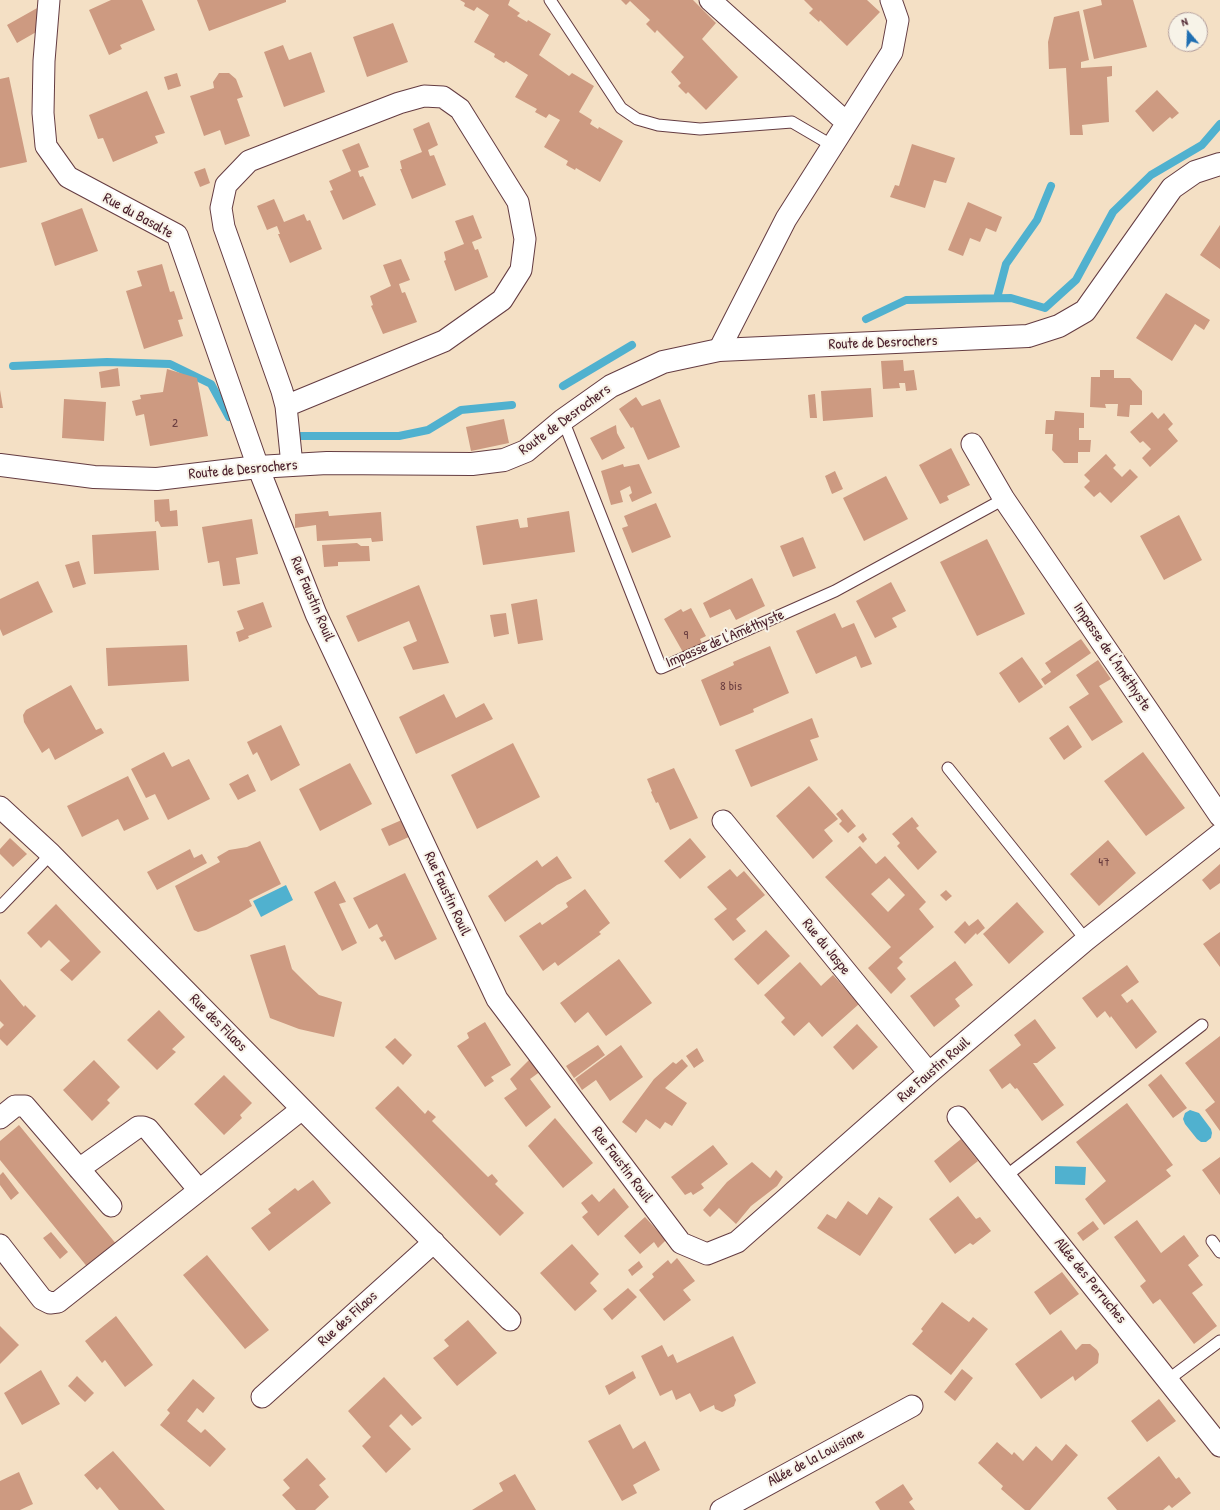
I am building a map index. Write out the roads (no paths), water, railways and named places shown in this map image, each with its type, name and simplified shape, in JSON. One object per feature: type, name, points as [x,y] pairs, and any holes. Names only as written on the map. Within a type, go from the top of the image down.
[{"type":"street","name":"Rue du Basalte","points":[[49,0],[44,91],[46,146],[68,177],[106,199],[177,235],[258,467]]},
{"type":"street","points":[[710,0],[848,123]]},
{"type":"street","points":[[719,350],[786,219],[892,52],[898,20],[891,0]]},
{"type":"street","points":[[286,406],[444,342],[502,300],[521,270],[525,239],[518,202],[460,109],[443,97],[424,96],[399,103],[249,161],[226,185],[221,208],[224,227],[286,406],[292,465]]},
{"type":"street","name":"Route de Desrochers","points":[[0,465],[94,477],[157,479],[258,467],[327,463],[472,464],[504,460],[526,451],[563,420],[611,386],[663,362],[719,350],[1028,336],[1059,326],[1085,311],[1172,188],[1195,172],[1220,165]]},
{"type":"street","name":"Impasse de l'Améthyste","points":[[972,444],[1004,499],[1220,816]]},
{"type":"street","name":"Rue Faustin Rouil","points":[[258,467],[316,614],[497,999],[681,1243],[707,1254],[737,1242],[929,1074],[1086,940],[1220,834]]},
{"type":"street","name":"Rue des Filaos","points":[[0,807],[51,854],[510,1320]]},
{"type":"street","name":"Rue du Jaspe","points":[[723,821],[929,1074]]},
{"type":"street","points":[[0,1118],[15,1106],[25,1106],[111,1206]]},
{"type":"street","points":[[0,1245],[42,1299],[50,1303],[58,1302],[302,1109]]},
{"type":"street","name":"Allée des Perruches","points":[[958,1117],[1169,1379],[1220,1446]]},
{"type":"street","points":[[79,1169],[138,1127],[143,1127],[148,1129],[199,1190]]},
{"type":"street","name":"Rue des Filaos","points":[[262,1397],[434,1242]]},
{"type":"street","name":"Allée de la Louisiane","points":[[721,1510],[912,1406]]},
{"type":"lane","points":[[550,0],[621,108],[637,119],[658,125],[700,129],[792,122],[833,146]]},
{"type":"lane","name":"Impasse de l'Améthyste","points":[[563,420],[661,668],[835,591],[1004,499]]},
{"type":"lane","points":[[948,768],[1086,940]]},
{"type":"lane","points":[[0,906],[51,854]]},
{"type":"lane","points":[[1006,1176],[1202,1025]]},
{"type":"lane","points":[[1212,1241],[1220,1252]]},
{"type":"lane","points":[[1169,1379],[1220,1341]]},
{"type":"water","points":[[286,885],[293,900],[261,917],[253,901]]},
{"type":"water","points":[[1190,1110],[1199,1113],[1211,1129],[1211,1138],[1206,1142],[1201,1142],[1197,1139],[1185,1124],[1183,1119],[1185,1113]]},
{"type":"water","points":[[1055,1166],[1086,1167],[1085,1185],[1055,1184]]},
{"type":"waterway","points":[[866,319],[906,300],[1011,298],[1045,308],[1076,280],[1113,212],[1151,175],[1202,145],[1220,124]]},
{"type":"waterway","points":[[997,298],[1006,264],[1037,220],[1051,186]]},
{"type":"waterway","points":[[563,386],[632,345]]},
{"type":"waterway","points":[[13,366],[107,362],[170,364],[211,384],[229,417]]},
{"type":"waterway","points":[[301,436],[399,436],[428,430],[461,410],[512,405]]}]
